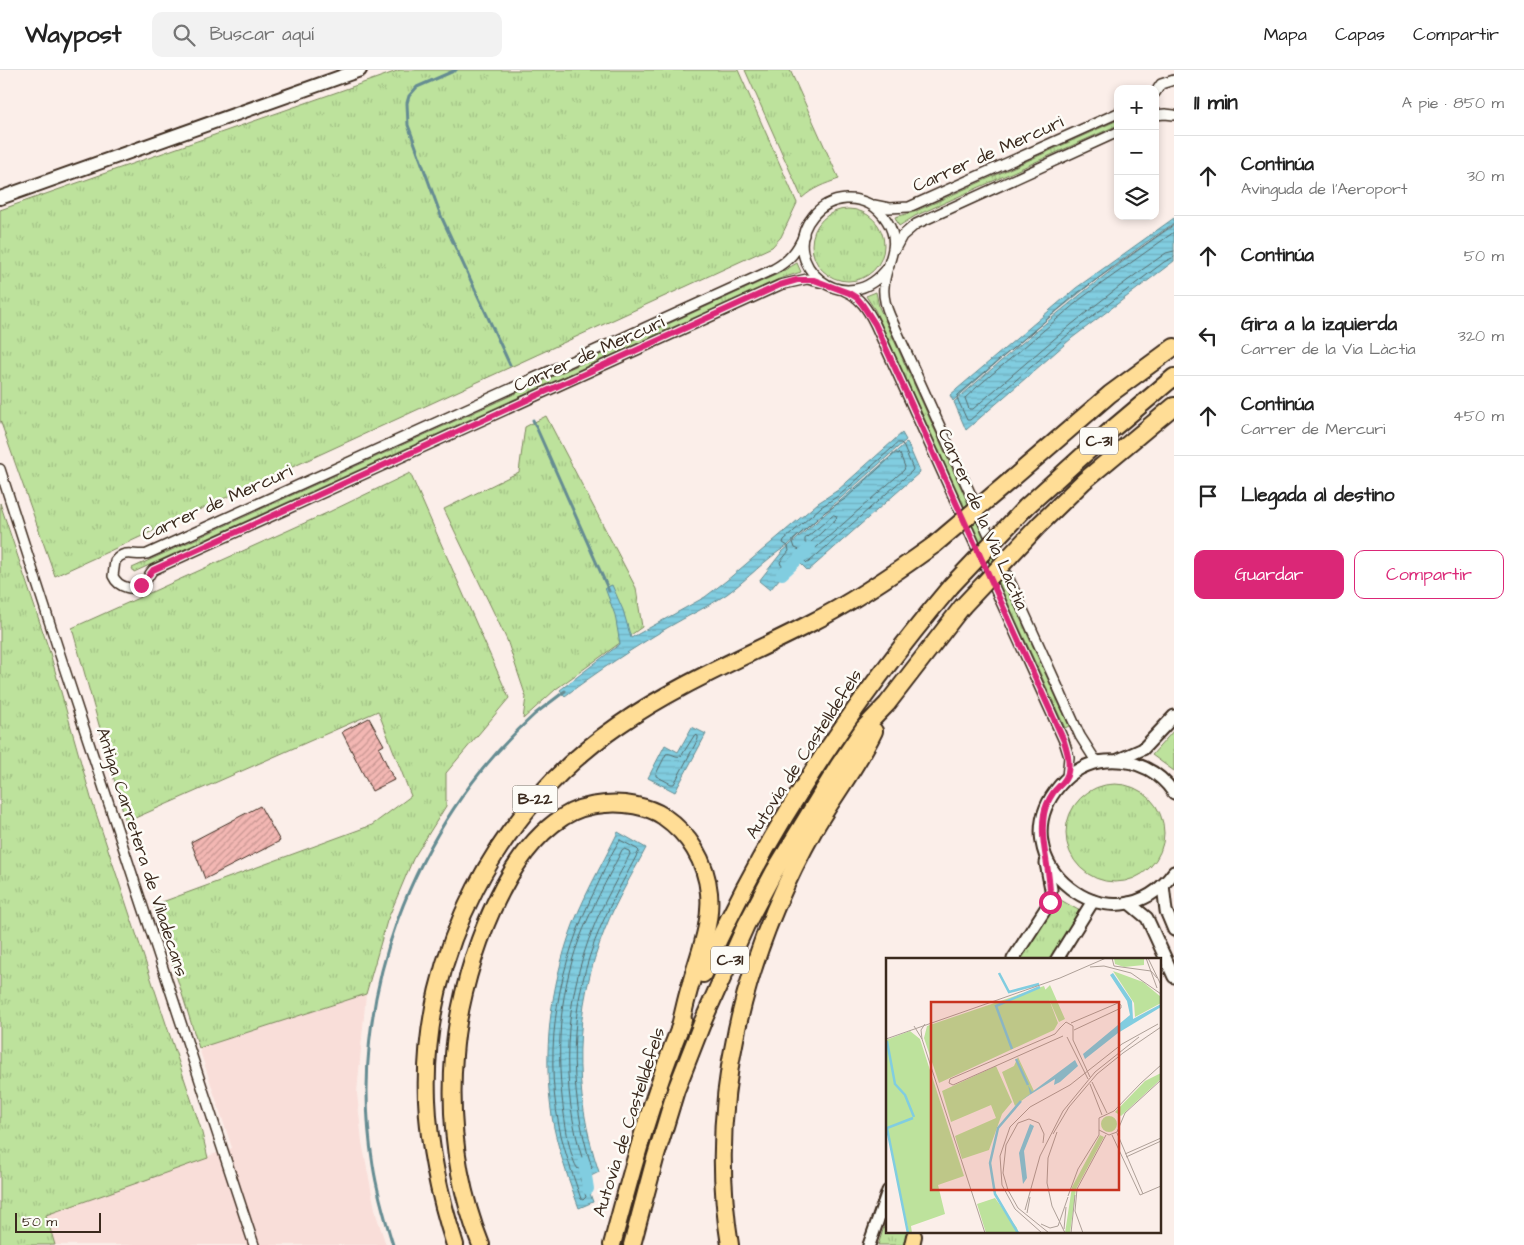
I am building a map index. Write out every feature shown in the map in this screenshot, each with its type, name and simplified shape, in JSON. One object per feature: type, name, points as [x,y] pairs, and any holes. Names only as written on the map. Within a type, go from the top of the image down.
[{"type":"highway","name":"B-22","points":[[455,1245],[444,1212],[435,1173],[430,1135],[426,1100],[430,1030],[435,1001],[456,930],[472,894],[494,854],[516,822],[566,767],[620,724],[694,680],[809,624],[898,571],[934,545],[1110,394],[1174,347]]},
{"type":"highway","name":"Autovia de Castelldefels","points":[[612,1245],[636,1154],[679,1030],[708,961],[758,862],[788,809],[861,699],[906,639],[951,586],[1026,507],[1110,431],[1174,377]]},
{"type":"highway","name":"Autovia de Castelldefels","points":[[632,1245],[676,1090],[726,968],[774,872],[864,728],[887,704],[962,607],[1040,524],[1092,475],[1174,406]]},
{"type":"highway","points":[[730,1245],[724,1197],[724,1118],[733,1042],[742,1000],[766,927],[791,875],[815,828],[873,734],[887,704]]},
{"type":"highway","points":[[481,1245],[468,1208],[459,1172],[454,1135],[452,1098],[454,1054],[460,1008],[470,965],[499,897],[516,867],[534,842],[547,828],[564,816],[595,805],[613,803],[641,807],[658,813],[677,826],[699,857],[705,873],[709,894],[709,911],[704,941],[679,1030]]},
{"type":"main road","points":[[0,198],[360,70]]},
{"type":"street","points":[[1159,87],[1161,84],[1174,80]]},
{"type":"street","name":"Carrer de Mercuri","points":[[870,204],[889,208],[909,207],[1114,115]]},
{"type":"street","points":[[1159,115],[1174,115]]},
{"type":"street","name":"Carrer de Mercuri","points":[[893,254],[896,244],[902,236],[916,224],[1114,134]]},
{"type":"street","points":[[854,199],[870,204],[887,220],[891,228],[894,244],[889,266],[883,274],[868,286],[840,290],[823,282],[813,274],[805,261],[803,246],[806,228],[810,219],[817,211],[829,203],[838,200],[854,199]]},
{"type":"street","name":"Carrer de Mercuri","points":[[804,235],[796,252],[774,269],[147,554],[142,555],[132,552],[124,554],[115,561],[113,576],[119,585],[137,588],[145,582],[153,570],[780,285],[807,279],[823,282]]},
{"type":"street","name":"Carrer de la Via Làctia","points":[[889,266],[884,285],[884,296],[890,316],[1080,736],[1094,758],[1100,762]]},
{"type":"street","name":"Carrer de la Via Làctia","points":[[840,290],[857,298],[875,324],[1064,741],[1068,757],[1067,777]]},
{"type":"street","name":"Antiga Carretera de Viladecans","points":[[0,469],[254,1245]]},
{"type":"street","points":[[1118,760],[1143,749],[1174,716]]},
{"type":"street","points":[[1014,958],[1050,902],[1051,888],[1042,832],[1044,812],[1052,795],[1067,777],[1083,767],[1100,762],[1118,760],[1136,763],[1154,772],[1168,784],[1174,794]]},
{"type":"street","points":[[1044,852],[1053,872],[1067,887],[1093,901],[1111,904],[1129,903],[1146,897],[1163,885],[1174,872]]},
{"type":"street","points":[[1163,885],[1166,911],[1174,930]]},
{"type":"street","points":[[1058,958],[1093,901]]},
{"type":"street","points":[[1129,903],[1147,918],[1174,976]]},
{"type":"street","points":[[869,1245],[886,1197]]},
{"type":"shaded area","points":[[366,994],[357,1093],[362,1142],[376,1214],[386,1245],[45,1245],[35,1213],[232,1148],[199,1048]]},
{"type":"green space","points":[[400,70],[738,70],[797,203],[781,237],[772,247],[55,576],[0,420],[0,210]]},
{"type":"green space","points":[[745,70],[790,70],[839,179],[819,187],[802,198]]},
{"type":"green space","points":[[1114,122],[1114,127],[915,216],[899,226],[895,217],[914,212]]},
{"type":"green space","points":[[848,209],[868,215],[878,225],[884,245],[878,265],[868,275],[848,281],[828,275],[818,265],[812,245],[818,225],[828,215]]},
{"type":"green space","points":[[797,263],[801,272],[779,279],[134,572],[132,568],[778,274]]},
{"type":"green space","points":[[876,292],[879,307],[1069,726],[1065,728],[875,310],[866,296]]},
{"type":"green space","points":[[546,416],[636,588],[642,627],[556,689],[523,719],[526,697],[507,640],[444,509],[519,472],[525,427]]},
{"type":"green space","points":[[410,473],[509,698],[446,773],[446,806],[413,859],[387,921],[366,994],[199,1048],[154,905],[372,825],[411,796],[378,711],[126,822],[72,628],[329,512]]},
{"type":"green space","points":[[0,503],[50,653],[91,798],[201,1129],[208,1158],[46,1215],[55,1245],[0,1245]]},
{"type":"green space","points":[[1174,730],[1174,771],[1152,755]]},
{"type":"green space","points":[[1115,784],[1134,788],[1150,798],[1160,814],[1164,833],[1160,852],[1150,868],[1134,878],[1115,882],[1096,878],[1080,868],[1070,852],[1066,833],[1070,814],[1080,798],[1096,788]]},
{"type":"green space","points":[[1059,899],[1080,911],[1051,958],[1021,958]]},
{"type":"green space","points":[[886,1221],[886,1232],[909,1232],[905,1245],[878,1245]]},
{"type":"water","points":[[1174,218],[1174,223],[1088,286],[953,401],[950,395],[1076,288]]},
{"type":"water","points":[[1174,225],[1174,261],[1072,338],[966,430],[954,402],[1089,288]]},
{"type":"water","points":[[902,433],[906,440],[787,546],[727,594],[641,644],[565,696],[560,690],[620,644],[615,615],[605,588],[612,585],[623,610],[631,638],[705,597],[818,503],[838,490]]},
{"type":"water","points":[[907,442],[920,472],[808,571],[796,559],[770,590],[759,581],[782,552]]},
{"type":"water","points":[[692,727],[706,734],[675,792],[648,778],[665,745],[678,752]]},
{"type":"water","points":[[618,832],[646,848],[609,919],[594,959],[587,989],[580,1050],[581,1081],[590,1142],[599,1172],[585,1179],[593,1202],[579,1208],[554,1128],[548,1080],[549,1033],[556,985],[568,939],[585,898]]},
{"type":"building","points":[[369,718],[384,745],[379,748],[394,780],[372,791],[342,732]]},
{"type":"building","points":[[260,806],[280,841],[205,879],[191,842]]},
{"type":"waterway","points":[[456,70],[417,87],[409,96],[407,103],[408,125],[441,216],[510,365]]},
{"type":"waterway","points":[[533,420],[609,591]]},
{"type":"waterway","points":[[782,574],[810,548]]},
{"type":"waterway","points":[[393,1245],[373,1165],[367,1103],[370,1041],[380,979],[398,919],[423,862],[454,808],[492,758],[535,714],[565,691]]},
{"type":"waterway","points":[[584,1163],[588,1189]]},
{"type":"route","points":[[141,585],[153,570],[780,285],[807,279],[823,282],[857,298],[875,324],[1064,741],[1069,766],[1067,777],[1052,795],[1044,812],[1042,832],[1051,888],[1050,902]]}]
